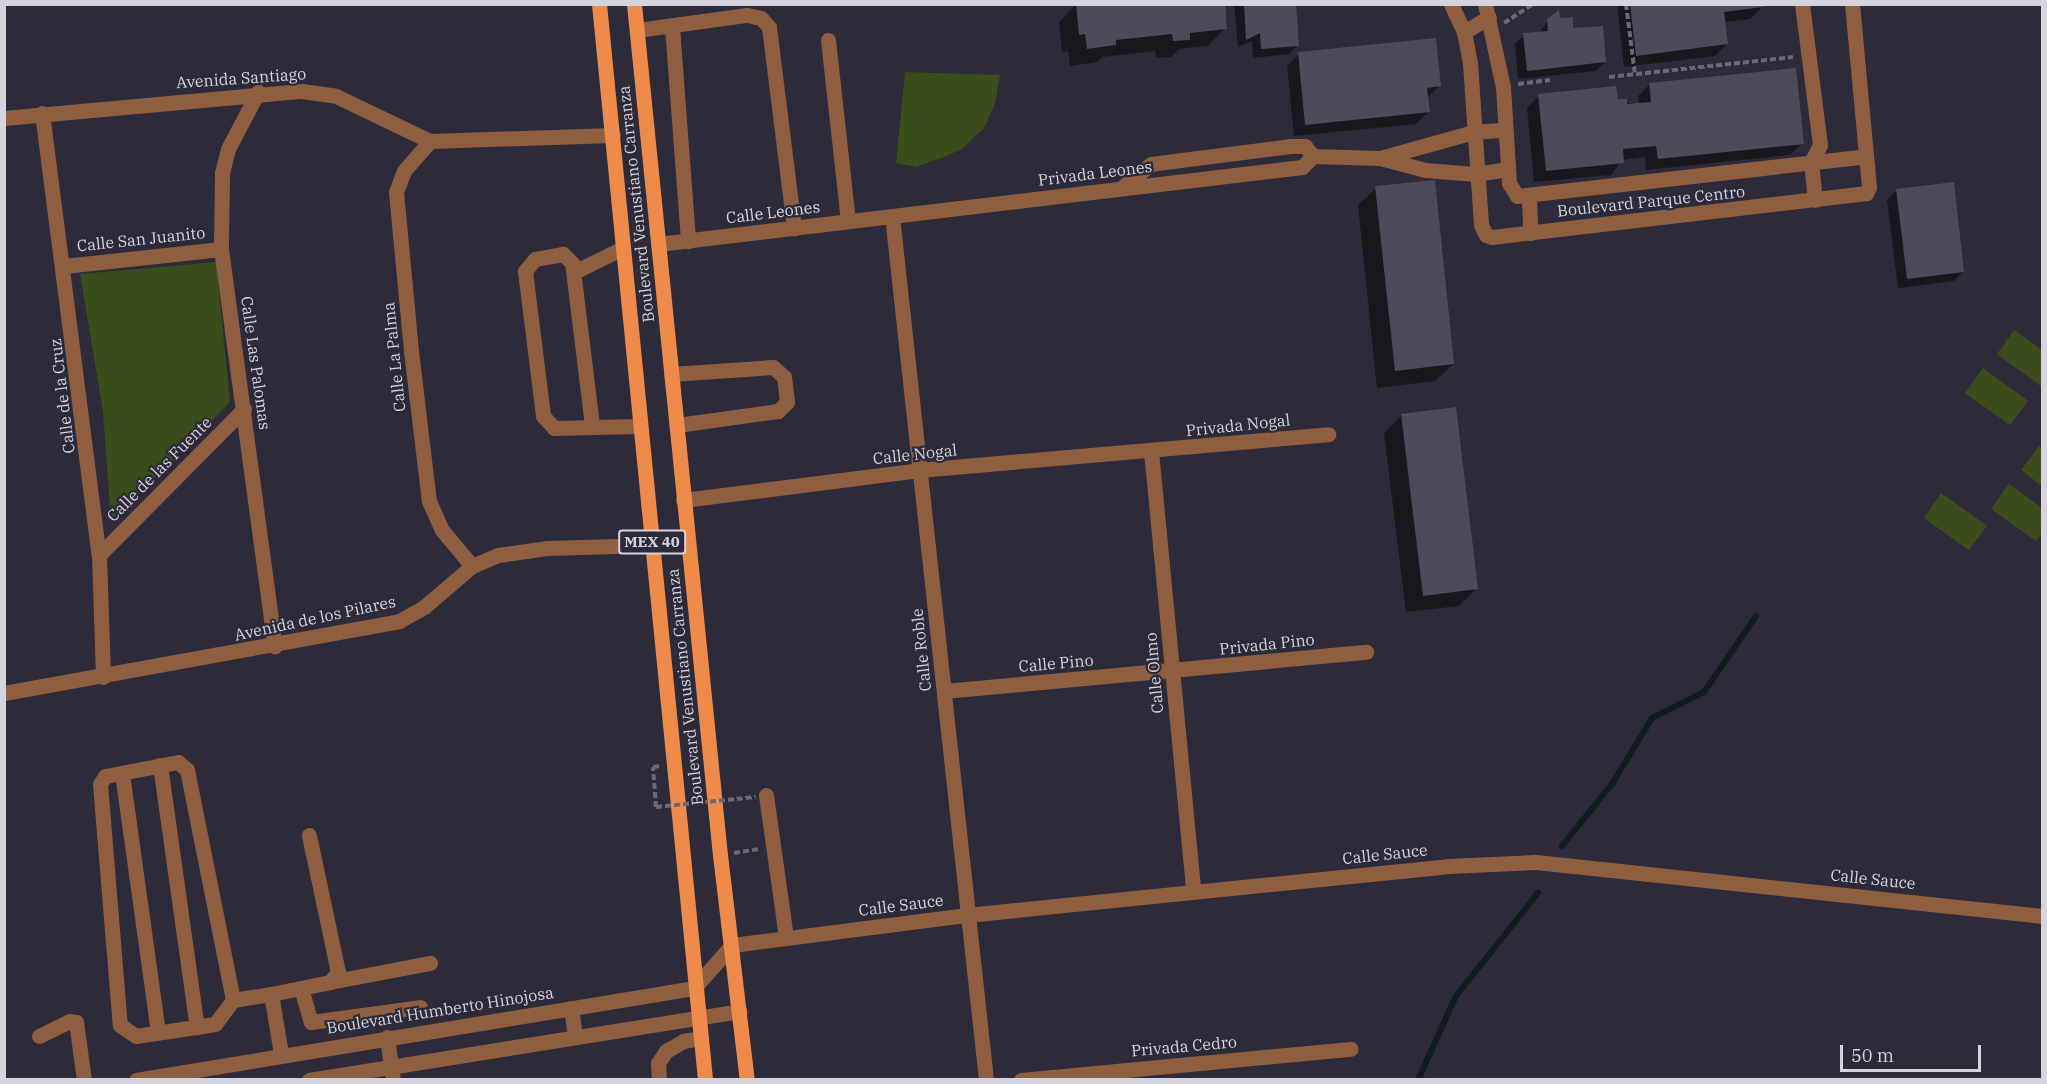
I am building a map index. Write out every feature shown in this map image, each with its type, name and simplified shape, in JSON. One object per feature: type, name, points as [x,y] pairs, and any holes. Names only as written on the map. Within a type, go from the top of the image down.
[{"type":"main road","name":"Boulevard Venustiano Carranza","points":[[598,4],[613,135],[639,426],[705,1080]]},
{"type":"main road","name":"Boulevard Venustiano Carranza","points":[[634,4],[720,855],[747,1080]]},
{"type":"street","name":"Boulevard Parque Centro","points":[[1451,4],[1464,32],[1470,63],[1476,174],[1481,225],[1486,236],[1815,201],[1866,193],[1869,187],[1852,4]]},
{"type":"street","points":[[1802,4],[1820,145],[1811,162],[1815,201]]},
{"type":"street","points":[[637,30],[747,15],[761,18],[769,27],[794,228]]},
{"type":"street","points":[[1464,32],[1489,17],[1503,87],[1508,169],[1512,191],[1517,196],[1529,196],[1530,232]]},
{"type":"street","points":[[672,27],[688,241]]},
{"type":"street","points":[[828,40],[848,221]]},
{"type":"street","name":"Avenida Santiago","points":[[4,118],[258,92],[320,91],[336,96],[430,141],[613,135]]},
{"type":"street","name":"Calle Las Palomas","points":[[258,92],[228,149],[222,173],[221,249],[275,646]]},
{"type":"street","name":"Calle de la Cruz","points":[[42,113],[64,266],[99,555],[103,677]]},
{"type":"street","points":[[1123,187],[1151,164],[1291,146],[1305,146],[1308,161],[1380,158],[1473,132],[1505,130]]},
{"type":"street","name":"Calle La Palma","points":[[430,141],[404,171],[396,192],[410,339],[429,501],[442,530],[472,566]]},
{"type":"street","name":"Boulevard Parque Centro","points":[[1529,196],[1866,156]]},
{"type":"street","points":[[1380,158],[1425,170],[1476,174],[1508,169]]},
{"type":"street","name":"Privada Leones","points":[[892,216],[1308,161]]},
{"type":"street","name":"Calle Leones","points":[[658,244],[892,216]]},
{"type":"street","name":"Calle Roble","points":[[892,216],[986,1080]]},
{"type":"street","points":[[574,272],[623,248]]},
{"type":"street","name":"Calle San Juanito","points":[[64,266],[221,249]]},
{"type":"street","points":[[592,424],[574,272],[563,254],[535,259],[525,272],[543,416],[554,428],[592,424],[639,426]]},
{"type":"street","points":[[671,374],[773,367],[782,372],[787,402],[778,411],[677,425]]},
{"type":"street","name":"Calle de las Fuente","points":[[99,555],[244,409]]},
{"type":"street","name":"Privada Nogal","points":[[1151,451],[1328,434]]},
{"type":"street","name":"Calle Nogal","points":[[683,500],[919,470],[1151,451]]},
{"type":"street","name":"Calle Olmo","points":[[1151,451],[1193,891]]},
{"type":"street","name":"Avenida de los Pilares","points":[[4,693],[275,646],[399,621],[424,607],[472,566],[516,551],[652,544]]},
{"type":"street","name":"Privada Pino","points":[[1172,672],[1366,652]]},
{"type":"street","name":"Calle Pino","points":[[944,691],[1172,672]]},
{"type":"street","points":[[233,1000],[187,770],[178,762],[105,776],[100,784],[120,1026],[129,1035],[215,1024],[233,1000],[430,963]]},
{"type":"street","points":[[160,765],[197,1027]]},
{"type":"street","points":[[122,773],[158,1033]]},
{"type":"street","points":[[760,799],[786,937]]},
{"type":"street","points":[[309,835],[338,962],[330,982]]},
{"type":"street","name":"Calle Sauce","points":[[732,945],[967,915],[1193,891],[1448,866],[1536,862],[2043,916]]},
{"type":"street","points":[[694,988],[732,945]]},
{"type":"street","points":[[301,988],[311,1022],[326,1023],[420,1007]]},
{"type":"street","name":"Boulevard Humberto Hinojosa","points":[[136,1080],[281,1054],[694,988]]},
{"type":"street","points":[[271,994],[281,1054]]},
{"type":"street","points":[[571,1008],[575,1037]]},
{"type":"street","points":[[309,1080],[392,1072],[575,1037],[740,1011]]},
{"type":"street","points":[[39,1036],[70,1021],[76,1022],[84,1080]]},
{"type":"street","points":[[387,1037],[392,1072]]},
{"type":"street","points":[[659,1080],[658,1063],[666,1051],[683,1041],[700,1038]]},
{"type":"street","name":"Privada Cedro","points":[[1022,1080],[1351,1049]]},
{"type":"path","points":[[1489,17],[1533,4]]},
{"type":"path","points":[[1626,4],[1635,74]]},
{"type":"path","points":[[1609,77],[1807,56]]},
{"type":"path","points":[[1503,87],[1550,80]]},
{"type":"path","points":[[656,807],[760,799]]},
{"type":"path","points":[[720,855],[761,849],[760,838]]},
{"type":"green space","points":[[905,72],[1000,75],[995,104],[984,128],[962,149],[941,158],[916,167],[896,163]]},
{"type":"green space","points":[[216,262],[230,402],[111,523],[103,412],[80,274]]},
{"type":"green space","points":[[2014,330],[2042,350],[2042,387],[1997,354]]},
{"type":"green space","points":[[1983,368],[2028,401],[2010,425],[1965,393]]},
{"type":"green space","points":[[2039,446],[2042,448],[2042,486],[2021,470]]},
{"type":"green space","points":[[2009,484],[2042,508],[2042,533],[2036,541],[1991,509]]},
{"type":"green space","points":[[1941,493],[1987,526],[1969,550],[1924,518]]},
{"type":"building","points":[[1076,4],[1225,4],[1227,29],[1190,33],[1190,40],[1173,41],[1172,34],[1116,40],[1116,45],[1087,49],[1085,34],[1079,35]]},
{"type":"building","points":[[1244,4],[1296,4],[1299,46],[1261,49],[1260,33],[1246,40]]},
{"type":"building","points":[[1630,4],[1763,4],[1763,7],[1724,12],[1728,44],[1636,56]]},
{"type":"building","points":[[1559,10],[1560,18],[1573,17],[1573,28],[1603,26],[1606,62],[1527,71],[1523,33],[1548,31],[1547,19]]},
{"type":"building","points":[[1436,38],[1441,86],[1427,88],[1430,112],[1305,125],[1298,52]]},
{"type":"building","points":[[1796,68],[1804,144],[1658,159],[1656,146],[1623,149],[1624,163],[1546,171],[1538,94],[1616,86],[1618,99],[1627,99],[1627,104],[1651,102],[1649,83]]},
{"type":"building","points":[[1435,180],[1454,364],[1395,371],[1375,186]]},
{"type":"building","points":[[1954,182],[1964,272],[1907,279],[1896,189]]},
{"type":"building","points":[[1456,407],[1478,589],[1423,596],[1401,414]]},
{"type":"waterway","points":[[1562,846],[1612,784],[1652,718],[1704,692],[1756,616]]},
{"type":"waterway","points":[[1418,1080],[1456,996],[1538,893]]}]
